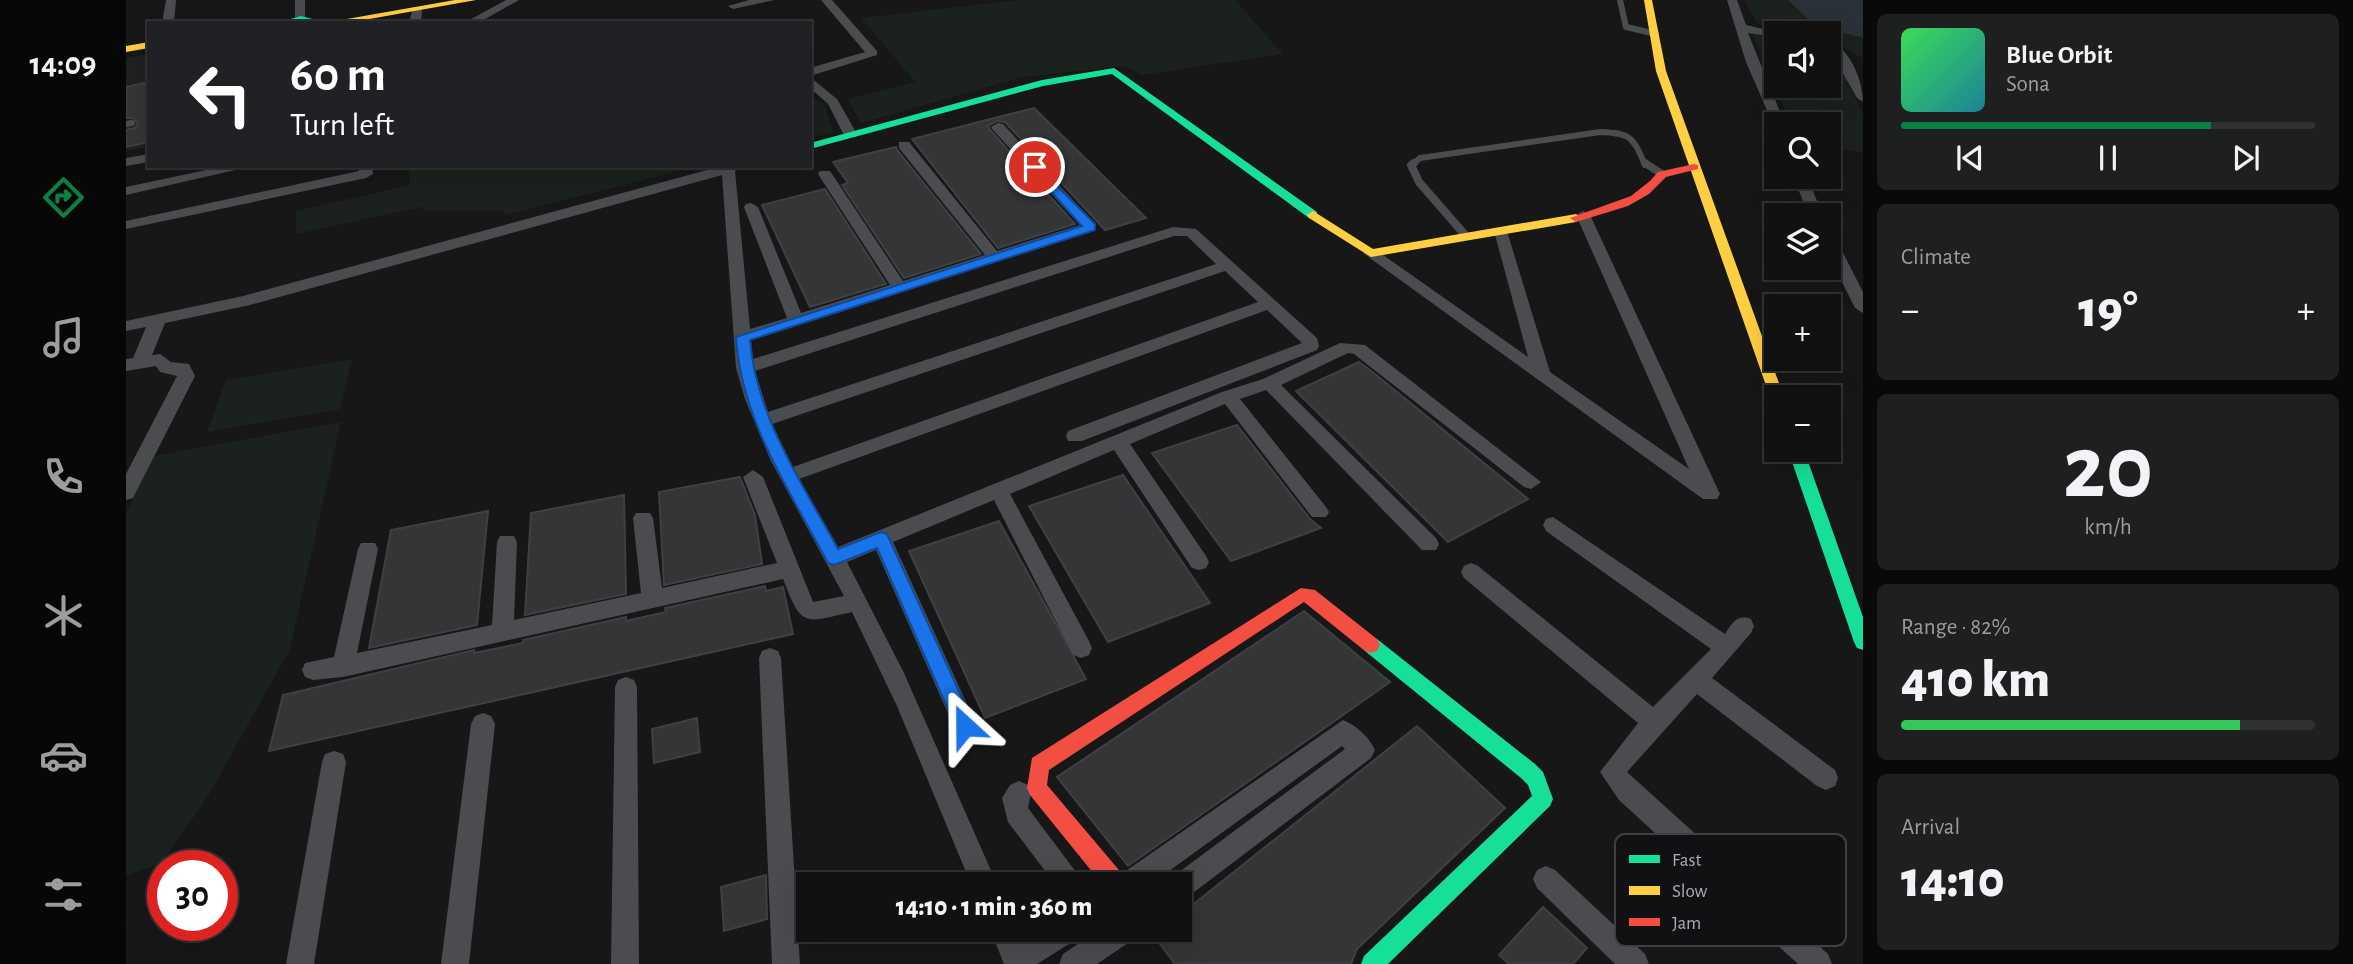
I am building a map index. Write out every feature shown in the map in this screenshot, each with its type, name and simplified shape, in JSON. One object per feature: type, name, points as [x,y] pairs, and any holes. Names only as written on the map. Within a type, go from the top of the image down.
[{"type":"street","points":[[168,21],[171,0]]},
{"type":"street","points":[[300,0],[301,19]]},
{"type":"street","points":[[352,21],[416,16],[472,0]]},
{"type":"street","points":[[473,21],[514,0]]},
{"type":"street","points":[[733,7],[769,0]]},
{"type":"street","points":[[812,71],[873,53],[826,0]]},
{"type":"street","points":[[1648,0],[1661,71],[1773,385]]},
{"type":"street","points":[[1732,0],[1774,112]]},
{"type":"street","points":[[291,21],[314,21]]},
{"type":"street","points":[[1741,27],[1764,32]]},
{"type":"street","points":[[126,49],[147,45]]},
{"type":"street","points":[[1841,57],[1863,98]]},
{"type":"street","points":[[812,145],[1042,83],[1114,71],[1348,241],[1371,253],[1710,494],[1583,215]]},
{"type":"street","points":[[812,83],[833,102],[850,134]]},
{"type":"street","points":[[743,337],[1090,227],[998,127]]},
{"type":"street","points":[[904,145],[994,257]]},
{"type":"street","points":[[126,162],[147,158]]},
{"type":"street","points":[[1371,253],[1501,231],[1623,205],[1653,188],[1662,174],[1694,167]]},
{"type":"street","points":[[126,191],[236,168]]},
{"type":"street","points":[[126,225],[366,174],[365,168]]},
{"type":"street","points":[[126,326],[244,300],[733,168],[745,368],[761,421],[894,675],[979,872]]},
{"type":"street","points":[[825,174],[900,287]]},
{"type":"street","points":[[751,207],[796,320]]},
{"type":"street","points":[[1501,231],[1542,374]]},
{"type":"street","points":[[745,368],[1173,232],[1191,232],[1309,336],[1311,346],[1075,436]]},
{"type":"street","points":[[761,421],[1228,265]]},
{"type":"street","points":[[1841,265],[1863,308]]},
{"type":"street","points":[[788,476],[1270,303]]},
{"type":"street","points":[[133,364],[158,319]]},
{"type":"street","points":[[834,558],[1228,396],[1269,383],[1346,347],[1359,349],[1531,482]]},
{"type":"street","points":[[126,492],[186,376],[183,368],[166,368],[160,360],[133,364]]},
{"type":"street","points":[[1269,383],[1429,544]]},
{"type":"street","points":[[1228,396],[1319,512]]},
{"type":"street","points":[[1118,441],[1199,562]]},
{"type":"street","points":[[1801,462],[1860,618],[1863,642]]},
{"type":"street","points":[[753,477],[807,610],[858,602]]},
{"type":"street","points":[[998,490],[1081,648]]},
{"type":"street","points":[[643,518],[653,600]]},
{"type":"street","points":[[1553,526],[1727,648]]},
{"type":"street","points":[[881,539],[965,726]]},
{"type":"street","points":[[502,633],[507,541]]},
{"type":"street","points":[[343,667],[369,549]]},
{"type":"street","points":[[313,670],[343,667],[789,569]]},
{"type":"street","points":[[1471,572],[1654,722]]},
{"type":"street","points":[[1106,872],[1037,788],[1039,765],[1301,595],[1309,595],[1528,771],[1536,779],[1543,799],[1372,964]]},
{"type":"street","points":[[1674,834],[1628,792],[1612,772],[1654,722],[1727,648],[1742,626]]},
{"type":"street","points":[[770,658],[786,964]]},
{"type":"street","points":[[1695,679],[1826,778]]},
{"type":"street","points":[[625,964],[626,687]]},
{"type":"street","points":[[455,964],[483,724]]},
{"type":"street","points":[[1146,872],[1342,731],[1363,750],[1192,878]]},
{"type":"street","points":[[300,964],[334,762]]},
{"type":"street","points":[[1019,793],[1014,798],[1017,813],[1063,872]]},
{"type":"street","points":[[1546,879],[1615,945]]},
{"type":"street","points":[[1009,942],[1018,962],[1048,942]]},
{"type":"street","points":[[1088,960],[1109,942]]},
{"type":"street","points":[[1616,946],[1635,964]]},
{"type":"street","points":[[1798,946],[1818,964]]},
{"type":"lane","points":[[1620,0],[1626,27],[1656,34]]},
{"type":"lane","points":[[1466,236],[1419,182],[1411,165],[1420,158],[1600,132],[1623,133],[1634,142],[1646,166],[1662,174]]},
{"type":"shaded area","points":[[1018,0],[1235,0],[1283,54],[1141,75],[1125,66],[1023,77],[861,123],[848,99],[915,82],[861,18]]},
{"type":"shaded area","points":[[1744,0],[1788,0],[1810,21],[1764,21],[1764,26],[1757,24]]},
{"type":"shaded area","points":[[1788,0],[1863,0],[1863,38],[1841,32],[1841,21],[1810,21]]},
{"type":"shaded area","points":[[1751,32],[1764,35],[1764,62]]},
{"type":"shaded area","points":[[1841,32],[1863,38],[1863,58],[1841,48]]},
{"type":"shaded area","points":[[147,54],[147,146],[126,151],[126,58]]},
{"type":"shaded area","points":[[1841,69],[1863,113],[1863,153],[1841,150],[1841,112],[1786,112],[1780,98],[1841,98]]},
{"type":"shaded area","points":[[812,97],[823,102],[834,132],[812,138]]},
{"type":"shaded area","points":[[408,168],[690,168],[506,215],[502,211],[424,211],[421,207],[296,234],[296,211],[410,185]]},
{"type":"shaded area","points":[[352,359],[340,409],[207,432],[226,380]]},
{"type":"shaded area","points":[[341,422],[290,649],[207,798],[171,850],[147,850],[147,868],[126,875],[126,514],[153,456]]},
{"type":"building","points":[[147,82],[147,142],[126,147],[126,130],[135,128],[138,123],[133,118],[126,118],[126,87]]},
{"type":"building","points":[[1034,108],[1146,218],[1105,230],[1005,122],[997,121],[988,126],[991,131],[1075,224],[998,248],[912,139]]},
{"type":"building","points":[[896,147],[981,254],[904,278],[842,185],[848,183],[833,162]]},
{"type":"building","points":[[825,189],[886,284],[810,307],[762,205]]},
{"type":"building","points":[[1359,362],[1528,499],[1448,542],[1296,391]]},
{"type":"building","points":[[1237,425],[1310,519],[1321,528],[1231,561],[1152,453]]},
{"type":"building","points":[[1123,475],[1210,603],[1108,642],[1029,506]]},
{"type":"building","points":[[740,477],[755,515],[762,564],[664,585],[659,492]]},
{"type":"building","points":[[624,495],[626,594],[525,615],[531,513]]},
{"type":"building","points":[[488,511],[477,625],[369,648],[391,530]]},
{"type":"building","points":[[999,521],[1086,679],[985,718],[909,551]]},
{"type":"building","points":[[765,586],[766,591],[783,587],[793,634],[269,751],[283,695],[474,650],[474,653],[523,643],[523,640],[626,617],[626,621],[666,612],[665,608]]},
{"type":"building","points":[[1304,611],[1390,682],[1128,866],[1057,777]]},
{"type":"building","points":[[697,718],[700,752],[654,763],[652,729]]},
{"type":"building","points":[[1417,726],[1505,808],[1357,949],[1351,964],[1175,964],[1159,942],[1192,942],[1192,905]]},
{"type":"building","points":[[766,875],[767,919],[724,931],[721,887]]},
{"type":"building","points":[[1543,907],[1587,948],[1573,964],[1509,964],[1499,955]]},
{"type":"traffic: fast","points":[[291,21],[312,21]]},
{"type":"traffic: fast","points":[[812,145],[1042,83],[1114,71],[1313,215]]},
{"type":"traffic: fast","points":[[1800,462],[1863,642]]},
{"type":"traffic: fast","points":[[1371,645],[1528,771],[1536,779],[1543,799],[1372,964]]},
{"type":"traffic: slow","points":[[341,21],[472,0]]},
{"type":"traffic: slow","points":[[1648,0],[1661,71],[1773,385]]},
{"type":"traffic: slow","points":[[126,49],[147,45]]},
{"type":"traffic: slow","points":[[1313,215],[1371,253],[1576,218]]},
{"type":"traffic: jam","points":[[1576,218],[1635,199],[1662,174],[1694,167]]},
{"type":"traffic: jam","points":[[1106,872],[1037,788],[1039,765],[1301,595],[1309,595],[1371,645]]},
{"type":"route","points":[[965,726],[881,539],[834,558],[761,421],[745,368],[743,337],[1090,227],[1035,167]]}]
